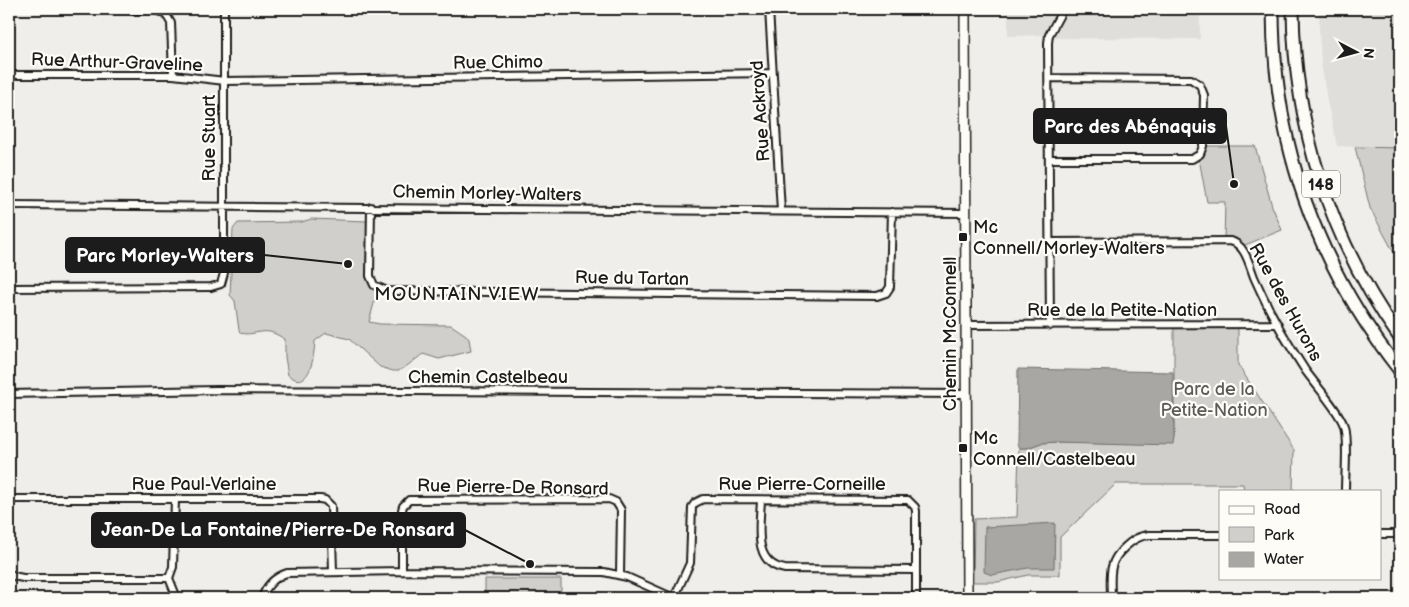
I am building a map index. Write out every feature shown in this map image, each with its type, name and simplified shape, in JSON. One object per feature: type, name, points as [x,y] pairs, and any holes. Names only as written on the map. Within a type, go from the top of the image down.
[{"type":"highway","name":"148","points":[[1294,10],[1295,49],[1301,101],[1320,181],[1352,258],[1367,287],[1400,338]]},
{"type":"highway","name":"148","points":[[1272,12],[1276,74],[1284,122],[1293,164],[1307,207],[1331,264],[1348,296],[1400,371]]},
{"type":"street","points":[[76,9],[153,10],[165,13],[171,23],[173,75]]},
{"type":"street","name":"Rue Stuart","points":[[9,288],[218,286],[221,284],[224,277],[224,9]]},
{"type":"street","name":"Rue Ackroyd","points":[[768,9],[781,211]]},
{"type":"street","name":"Chemin McConnell","points":[[965,9],[967,598]]},
{"type":"street","points":[[1050,326],[1049,38],[1063,9]]},
{"type":"street","name":"Rue Chimo","points":[[224,81],[772,73]]},
{"type":"street","name":"Rue Arthur-Graveline","points":[[9,74],[173,75],[224,81]]},
{"type":"street","points":[[1049,78],[1191,79],[1200,85],[1204,94],[1203,146],[1200,154],[1192,159],[1049,159]]},
{"type":"street","name":"Chemin Morley-Walters","points":[[9,205],[966,213]]},
{"type":"street","name":"Rue du Tartan","points":[[371,207],[370,276],[374,285],[382,290],[858,296],[882,295],[889,291],[892,212]]},
{"type":"street","name":"Rue des Hurons","points":[[1049,242],[1234,242],[1243,251],[1259,289],[1304,369],[1342,420],[1345,432],[1345,490]]},
{"type":"street","name":"Rue de la Petite-Nation","points":[[967,325],[1278,324]]},
{"type":"street","name":"Chemin Castelbeau","points":[[9,394],[227,390],[967,394]]},
{"type":"street","name":"Rue Paul-Verlaine","points":[[9,499],[325,500],[332,510],[333,571]]},
{"type":"street","points":[[175,499],[173,567],[169,578],[177,598]]},
{"type":"street","name":"Rue Pierre-De Ronsard","points":[[402,571],[402,510],[405,502],[409,500],[609,499],[616,502],[620,510],[620,574]]},
{"type":"street","name":"Rue Pierre-Corneille","points":[[674,598],[690,563],[690,512],[695,503],[703,499],[908,500],[915,507],[916,511],[916,598]]},
{"type":"street","points":[[761,500],[761,550],[768,562],[773,566],[785,569],[915,570]]},
{"type":"street","points":[[1382,534],[1400,534]]},
{"type":"street","points":[[1111,598],[1112,563],[1117,554],[1138,537],[1149,535],[1219,535]]},
{"type":"street","points":[[262,598],[266,589],[274,580],[287,573],[333,571],[596,572],[620,574],[674,598]]},
{"type":"street","points":[[9,573],[23,578],[169,578]]},
{"type":"shaded area","points":[[1057,9],[1045,35],[1008,36],[1008,10]]},
{"type":"shaded area","points":[[1063,9],[1200,9],[1200,39],[1049,38]]},
{"type":"shaded area","points":[[1319,9],[1400,9],[1400,149],[1337,146],[1321,62]]},
{"type":"green space","points":[[1203,146],[1255,146],[1272,206],[1282,230],[1240,247],[1224,241],[1225,202],[1207,202],[1197,157]]},
{"type":"green space","points":[[1355,147],[1400,148],[1400,264],[1370,208]]},
{"type":"green space","points":[[311,219],[367,221],[367,275],[370,286],[377,292],[369,322],[380,324],[451,325],[466,335],[469,339],[471,351],[439,359],[423,354],[404,368],[393,371],[380,367],[349,339],[326,333],[315,341],[310,370],[306,376],[302,379],[296,379],[288,375],[285,339],[270,332],[240,333],[235,301],[230,295],[233,229],[238,223],[302,222]]},
{"type":"green space","name":"Parc de la Petite-Nation","points":[[1238,325],[1238,365],[1294,450],[1293,490],[1244,490],[1243,484],[1116,484],[1060,537],[1060,575],[1028,575],[998,582],[973,582],[974,519],[1017,517],[1019,448],[1027,448],[1041,443],[1057,442],[1173,444],[1174,326]]},
{"type":"green space","points":[[485,579],[561,579],[561,598],[485,598]]},
{"type":"water","points":[[1018,369],[1173,372],[1173,445],[1057,442],[1041,443],[1027,448],[1019,448],[1017,444]]},
{"type":"water","points":[[1055,523],[1054,568],[1028,568],[992,575],[984,572],[985,527]]},
{"type":"place","name":"Parc des Abénaquis","points":[[1234,184]]},
{"type":"place","name":"Mc Connell/Morley-Walters","points":[[963,237]]},
{"type":"place","name":"Parc Morley-Walters","points":[[348,264]]},
{"type":"place","name":"Mc Connell/Castelbeau","points":[[963,448]]},
{"type":"place","name":"Jean-De La Fontaine/Pierre-De Ronsard","points":[[530,564]]},
{"type":"district","name":"MOUNTAIN VIEW","points":[[457,293]]}]
